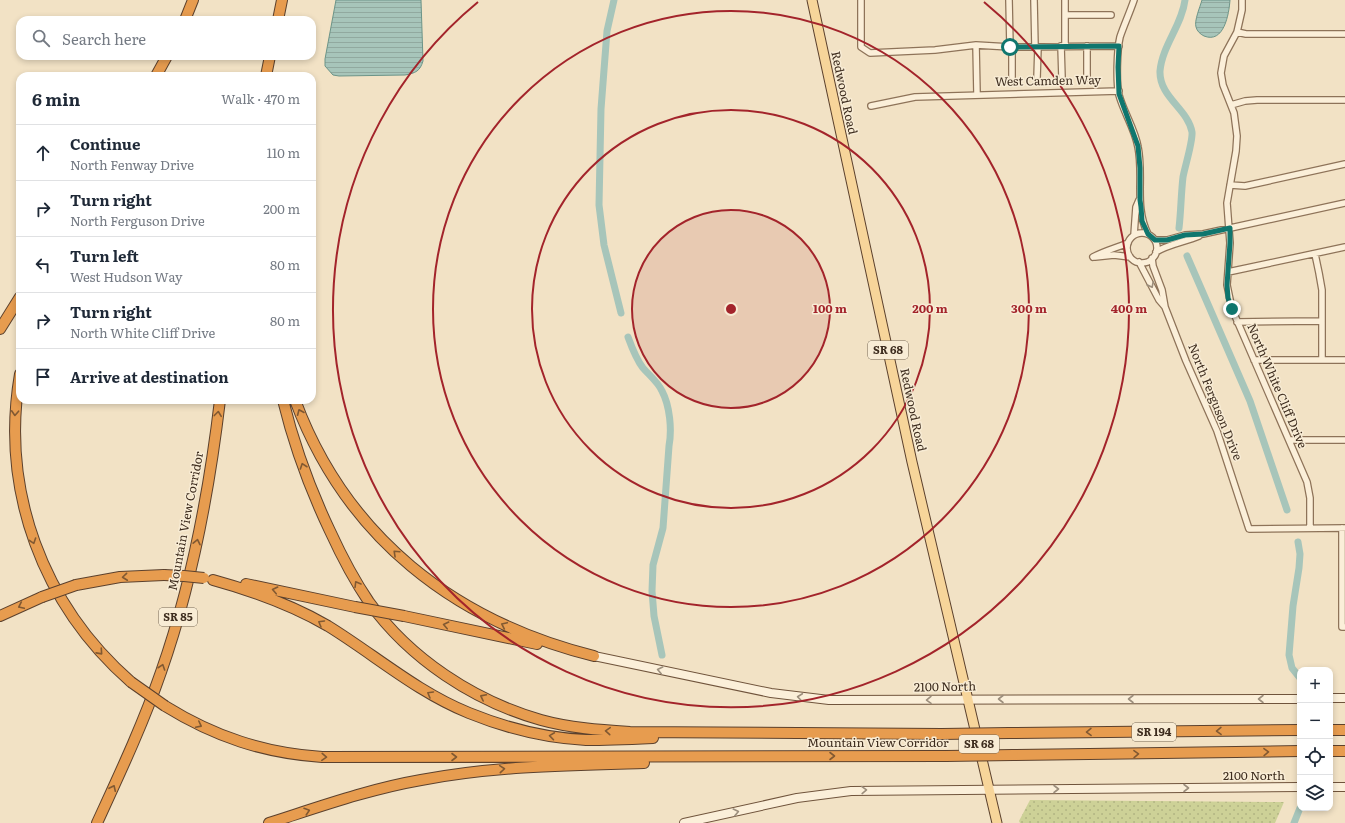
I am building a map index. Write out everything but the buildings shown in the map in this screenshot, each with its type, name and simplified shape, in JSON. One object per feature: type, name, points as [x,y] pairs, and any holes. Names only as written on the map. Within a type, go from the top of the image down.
[{"type":"highway","points":[[187,16],[193,0]]},
{"type":"highway","points":[[279,16],[283,0]]},
{"type":"highway","points":[[281,16],[283,0]]},
{"type":"highway","points":[[158,72],[165,60]]},
{"type":"highway","points":[[267,72],[269,60]]},
{"type":"highway","points":[[274,72],[276,60]]},
{"type":"highway","points":[[0,329],[16,303]]},
{"type":"highway","points":[[17,404],[16,457],[22,504],[32,537],[52,584],[69,613],[98,650],[131,682],[165,706],[192,722],[233,740],[269,750],[307,756],[793,756]]},
{"type":"highway","name":"Mountain View Corridor","points":[[97,823],[126,760],[150,702],[178,617],[201,525],[219,404]]},
{"type":"highway","points":[[284,404],[299,454],[314,496],[336,544],[362,591],[379,615],[398,636],[433,667],[459,684],[490,701],[523,714],[546,721],[575,727],[630,732],[815,734]]},
{"type":"highway","points":[[297,404],[314,444],[341,489],[369,525],[402,558],[443,591],[495,621],[534,638],[594,656]]},
{"type":"highway","points":[[0,616],[42,597],[76,585],[120,577],[164,575],[184,576],[257,586],[594,656]]},
{"type":"highway","points":[[208,579],[252,592],[300,611],[334,630],[404,678],[435,697],[468,713],[519,730],[587,740],[815,734]]},
{"type":"highway","name":"Mountain View Corridor","points":[[815,734],[1297,730]]},
{"type":"highway","points":[[1333,730],[1345,730]]},
{"type":"highway","name":"Mountain View Corridor","points":[[793,756],[946,756],[1297,751]]},
{"type":"highway","points":[[1333,751],[1345,751]]},
{"type":"highway","points":[[270,823],[380,788],[463,773],[544,767],[793,756]]},
{"type":"main road","name":"Redwood Road","points":[[812,0],[912,462],[996,823]]},
{"type":"main road","name":"2100 North","points":[[594,656],[771,693],[808,698],[850,700],[1297,698]]},
{"type":"main road","points":[[1333,698],[1345,698]]},
{"type":"main road","name":"2100 North","points":[[989,790],[1297,787]]},
{"type":"main road","points":[[1333,787],[1345,787]]},
{"type":"main road","points":[[684,823],[797,798],[836,792],[885,790],[989,790]]},
{"type":"street","points":[[861,0],[861,46],[870,53],[936,50],[976,45],[1011,47],[1119,46]]},
{"type":"street","points":[[1009,0],[1012,78]]},
{"type":"street","points":[[1034,0],[1037,78]]},
{"type":"street","points":[[1062,78],[1065,0]]},
{"type":"street","points":[[1134,0],[1120,38],[1118,67],[1119,94],[1138,146],[1142,221],[1148,234],[1155,240],[1157,245],[1156,252],[1148,261],[1139,262],[1130,257],[1114,255],[1093,257],[1128,243],[1134,235],[1136,207],[1140,200]]},
{"type":"street","name":"North White Cliff Drive","points":[[1242,0],[1242,10],[1237,32],[1224,56],[1221,73],[1223,85],[1231,105],[1236,127],[1237,144],[1227,203],[1230,228],[1227,285],[1228,298],[1308,487],[1310,498],[1310,528]]},
{"type":"street","points":[[1065,15],[1111,15]]},
{"type":"street","points":[[1237,32],[1246,34],[1345,34]]},
{"type":"street","points":[[976,45],[977,94]]},
{"type":"street","points":[[1086,46],[1087,78]]},
{"type":"street","name":"West Camden Way","points":[[871,106],[915,97],[1119,90]]},
{"type":"street","points":[[1231,105],[1245,101],[1257,100],[1345,100]]},
{"type":"street","points":[[1230,185],[1245,186],[1345,164]]},
{"type":"street","points":[[1155,240],[1167,240],[1185,235],[1203,234],[1345,203]]},
{"type":"street","points":[[1134,235],[1143,233],[1148,234]]},
{"type":"street","points":[[1156,252],[1163,248],[1188,241],[1203,234]]},
{"type":"street","points":[[1128,243],[1127,248],[1130,257]]},
{"type":"street","points":[[1228,272],[1345,247]]},
{"type":"street","points":[[1315,254],[1321,282],[1322,360]]},
{"type":"street","name":"North Ferguson Drive","points":[[1152,258],[1153,266],[1162,290],[1165,307],[1186,361],[1217,431],[1250,529],[1310,528]]},
{"type":"street","name":"North Ferguson Drive","points":[[1139,262],[1159,300],[1165,307]]},
{"type":"street","points":[[1237,322],[1322,321]]},
{"type":"street","points":[[1254,360],[1345,360]]},
{"type":"street","points":[[1289,440],[1345,440]]},
{"type":"street","points":[[1310,528],[1343,528],[1344,627]]},
{"type":"green space","points":[[1030,800],[1284,802],[1275,823],[1020,823],[1019,821]]},
{"type":"water","points":[[336,0],[421,0],[423,61],[419,69],[405,75],[333,75],[325,66],[325,59]]},
{"type":"water","points":[[1202,0],[1230,0],[1227,20],[1221,32],[1216,36],[1204,36],[1196,28],[1196,18]]},
{"type":"waterway","points":[[614,0],[607,31],[601,109],[599,205],[604,245],[621,313]]},
{"type":"waterway","points":[[1179,228],[1183,177],[1192,132],[1185,116],[1164,88],[1160,71],[1164,53],[1180,18],[1185,0]]},
{"type":"waterway","points":[[1187,256],[1250,401],[1287,510]]},
{"type":"waterway","points":[[628,337],[634,353],[641,365],[662,391],[670,418],[670,440],[663,528],[653,565],[652,591],[654,616],[662,655]]},
{"type":"waterway","points":[[1297,674],[1292,668],[1289,655],[1293,606],[1299,568],[1300,554],[1298,542]]},
{"type":"waterway","points":[[1294,823],[1299,811]]},
{"type":"route","points":[[1010,47],[1119,46],[1119,94],[1138,146],[1140,200],[1143,225],[1148,234],[1155,240],[1167,240],[1185,235],[1203,234],[1230,228],[1230,257],[1227,285],[1228,298],[1232,309]]}]
